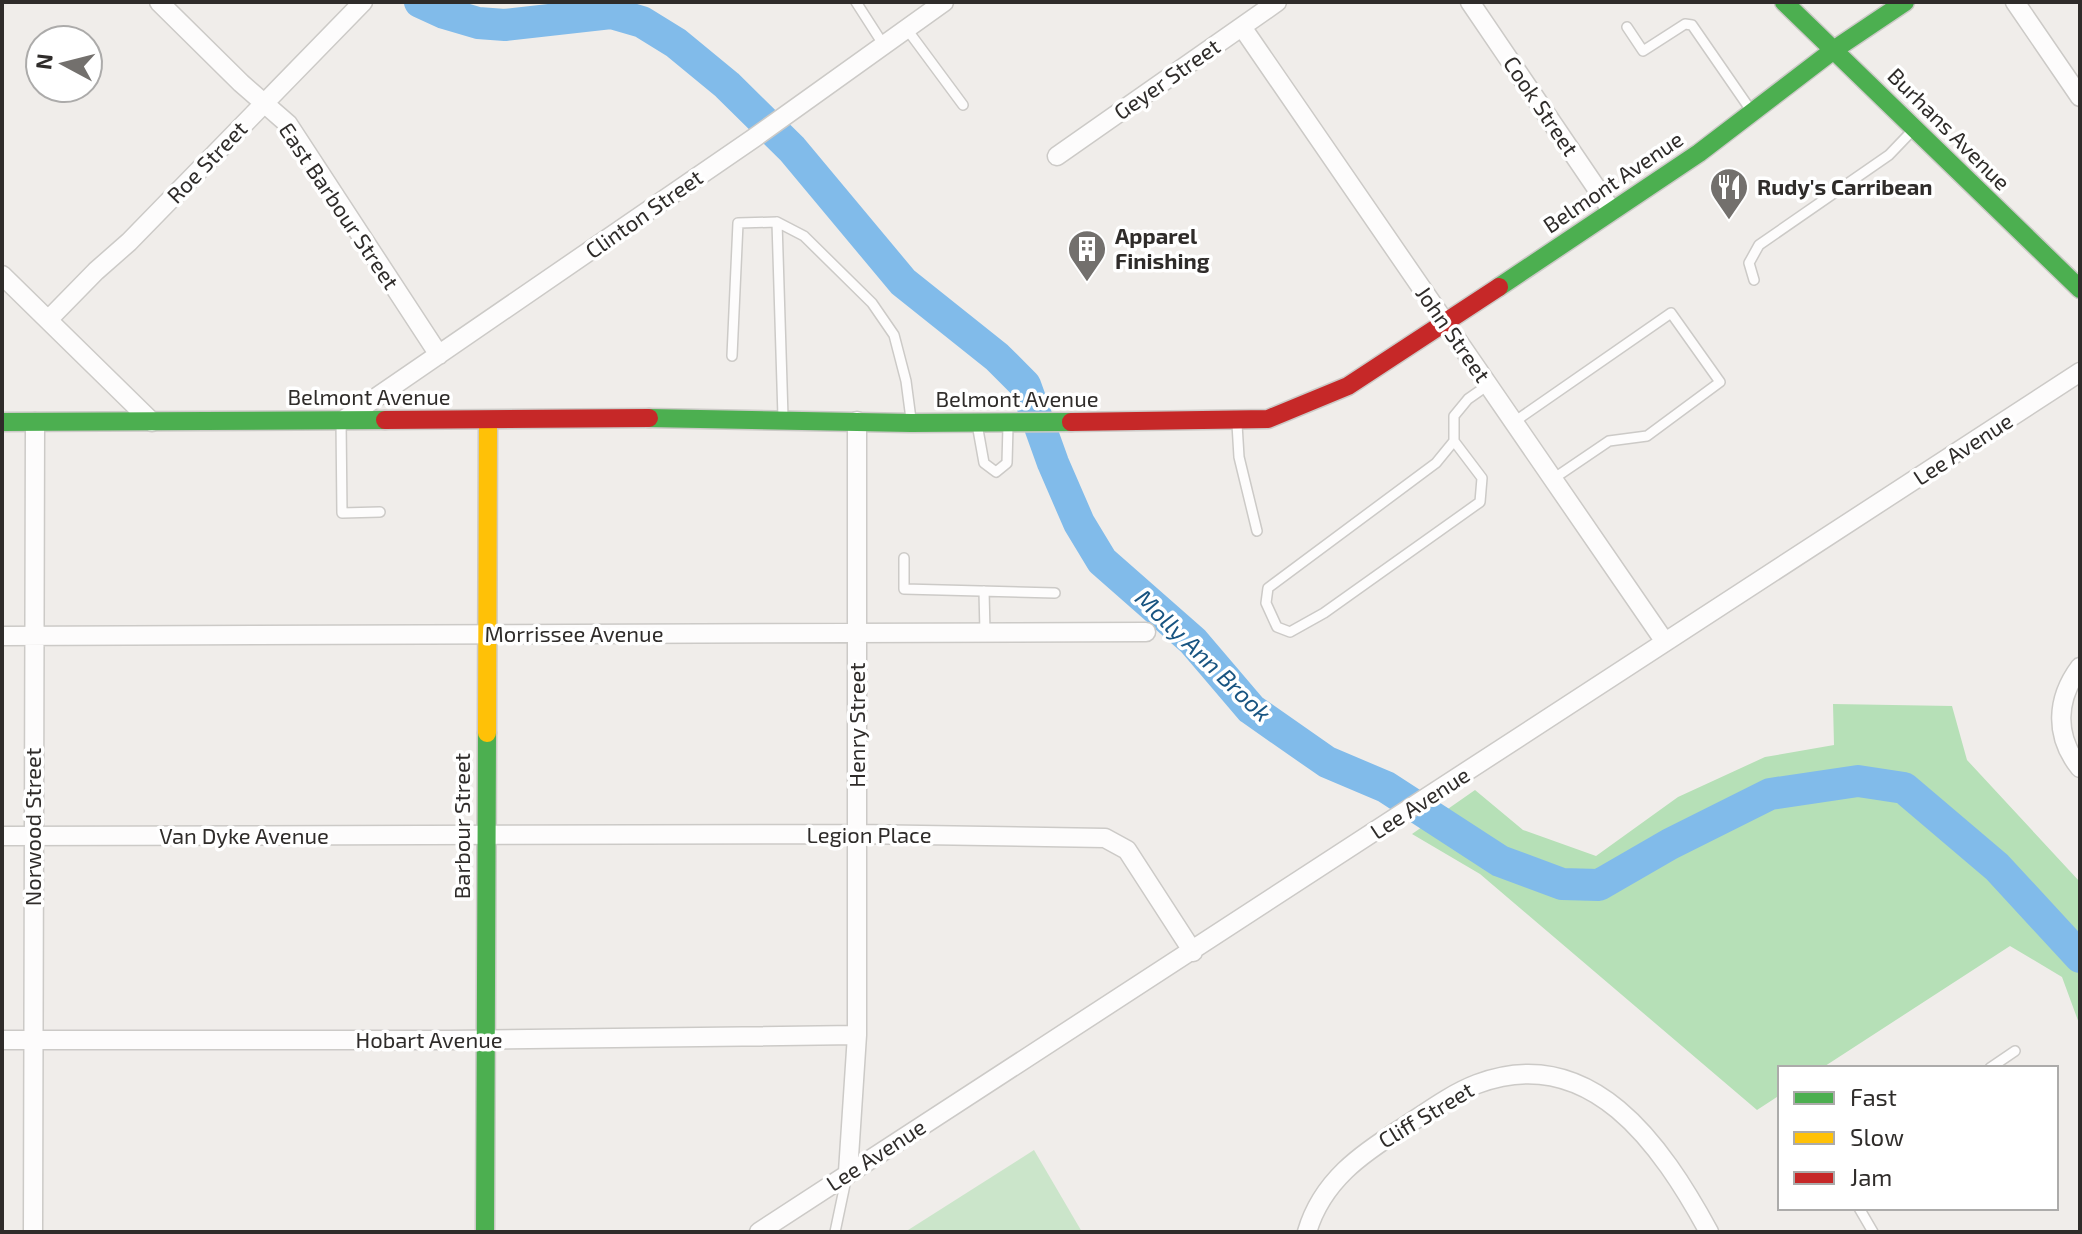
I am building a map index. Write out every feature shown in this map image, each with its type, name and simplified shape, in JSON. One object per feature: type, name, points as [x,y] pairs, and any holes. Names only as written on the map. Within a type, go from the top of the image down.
[{"type":"main road","name":"Burhans Avenue","points":[[1784,2],[2080,289]]},
{"type":"main road","name":"Belmont Avenue","points":[[2,422],[662,418],[1105,423],[1268,419],[1348,386],[1533,266],[1699,153],[1835,49],[1905,2]]},
{"type":"main road","name":"Barbour Street","points":[[485,1232],[488,421]]},
{"type":"street","name":"East Barbour Street","points":[[159,2],[288,124],[439,355]]},
{"type":"street","name":"Clinton Street","points":[[341,421],[754,138],[944,2]]},
{"type":"street","name":"Geyer Street","points":[[1057,156],[1277,2]]},
{"type":"street","name":"Cook Street","points":[[1470,2],[1612,211]]},
{"type":"street","points":[[2015,2],[2080,97]]},
{"type":"street","name":"Roe Street","points":[[48,320],[129,242],[362,4]]},
{"type":"street","name":"John Street","points":[[1242,27],[1665,642]]},
{"type":"street","points":[[2,275],[152,422]]},
{"type":"street","name":"Lee Avenue","points":[[759,1232],[2080,372]]},
{"type":"street","name":"Henry Street","points":[[848,1172],[857,1035],[857,421]]},
{"type":"street","name":"Norwood Street","points":[[33,1232],[35,422]]},
{"type":"street","name":"Morrissee Avenue","points":[[2,636],[1146,632]]},
{"type":"street","points":[[2080,667],[2065,692],[2060,711],[2065,742],[2080,768]]},
{"type":"street","name":"Legion Place","points":[[486,837],[857,834],[1105,838],[1127,850],[1193,952]]},
{"type":"street","name":"Van Dyke Avenue","points":[[2,836],[486,837]]},
{"type":"street","name":"Hobart Avenue","points":[[2,1040],[857,1035]]},
{"type":"street","name":"Cliff Street","points":[[1307,1232],[1336,1177],[1369,1149],[1477,1083],[1538,1075],[1577,1082],[1614,1103],[1626,1114],[1662,1159],[1709,1232]]},
{"type":"lane","points":[[856,2],[883,44]]},
{"type":"lane","points":[[1627,27],[1643,51],[1685,24],[1692,25],[1752,112]]},
{"type":"lane","points":[[906,28],[963,105]]},
{"type":"lane","points":[[1754,280],[1749,263],[1759,245],[1889,155],[1914,129]]},
{"type":"lane","points":[[777,222],[783,420]]},
{"type":"lane","points":[[732,356],[738,223],[777,222],[804,236],[872,303],[894,335],[906,381],[911,423]]},
{"type":"lane","points":[[1514,422],[1671,313],[1720,382],[1647,436],[1609,441],[1553,479]]},
{"type":"lane","points":[[1454,441],[1436,463],[1268,588],[1266,603],[1277,627],[1290,632],[1324,613],[1480,502],[1482,478],[1454,441],[1454,416],[1468,399],[1488,385]]},
{"type":"lane","points":[[980,420],[984,463],[996,472],[1007,463],[1008,421]]},
{"type":"lane","points":[[1236,420],[1239,457],[1257,531]]},
{"type":"lane","points":[[341,421],[342,513],[380,512]]},
{"type":"lane","points":[[904,558],[904,589],[1055,593]]},
{"type":"lane","points":[[984,591],[985,632]]},
{"type":"lane","points":[[1993,1066],[2015,1051]]},
{"type":"lane","points":[[835,1232],[848,1172]]},
{"type":"lane","points":[[1860,1210],[1873,1232]]},
{"type":"green space","points":[[1833,704],[1952,706],[1967,760],[2080,882],[2080,1026],[2062,977],[2010,946],[1825,1066],[1778,1066],[1778,1096],[1757,1110],[1480,874],[1412,834],[1475,790],[1523,830],[1596,856],[1678,797],[1765,757],[1834,745]]},
{"type":"green space","points":[[1034,1150],[1082,1232],[905,1232]]},
{"type":"waterway","name":"Molly Ann Brook","points":[[420,2],[478,23],[505,25],[611,13],[642,22],[676,43],[727,85],[792,149],[903,282],[997,357],[1025,385],[1079,523],[1102,561],[1193,641],[1251,709],[1327,762],[1386,787],[1500,861],[1562,884],[1599,885],[1670,844],[1770,794],[1858,781],[1904,788],[1997,867],[2080,957]]},
{"type":"traffic: fast","points":[[1784,2],[2080,289]]},
{"type":"traffic: fast","points":[[1499,287],[1699,153],[1835,49],[1905,2]]},
{"type":"traffic: fast","points":[[649,418],[911,423],[1071,422]]},
{"type":"traffic: fast","points":[[2,422],[385,420]]},
{"type":"traffic: fast","points":[[485,1232],[487,733]]},
{"type":"traffic: slow","points":[[487,733],[488,421]]},
{"type":"traffic: jam","points":[[1071,422],[1268,419],[1348,386],[1499,287]]},
{"type":"traffic: jam","points":[[385,420],[649,418]]},
{"type":"place","name":"Rudy's Carribean","points":[[1729,221]]},
{"type":"place","name":"Apparel Finishing","points":[[1087,283]]}]
